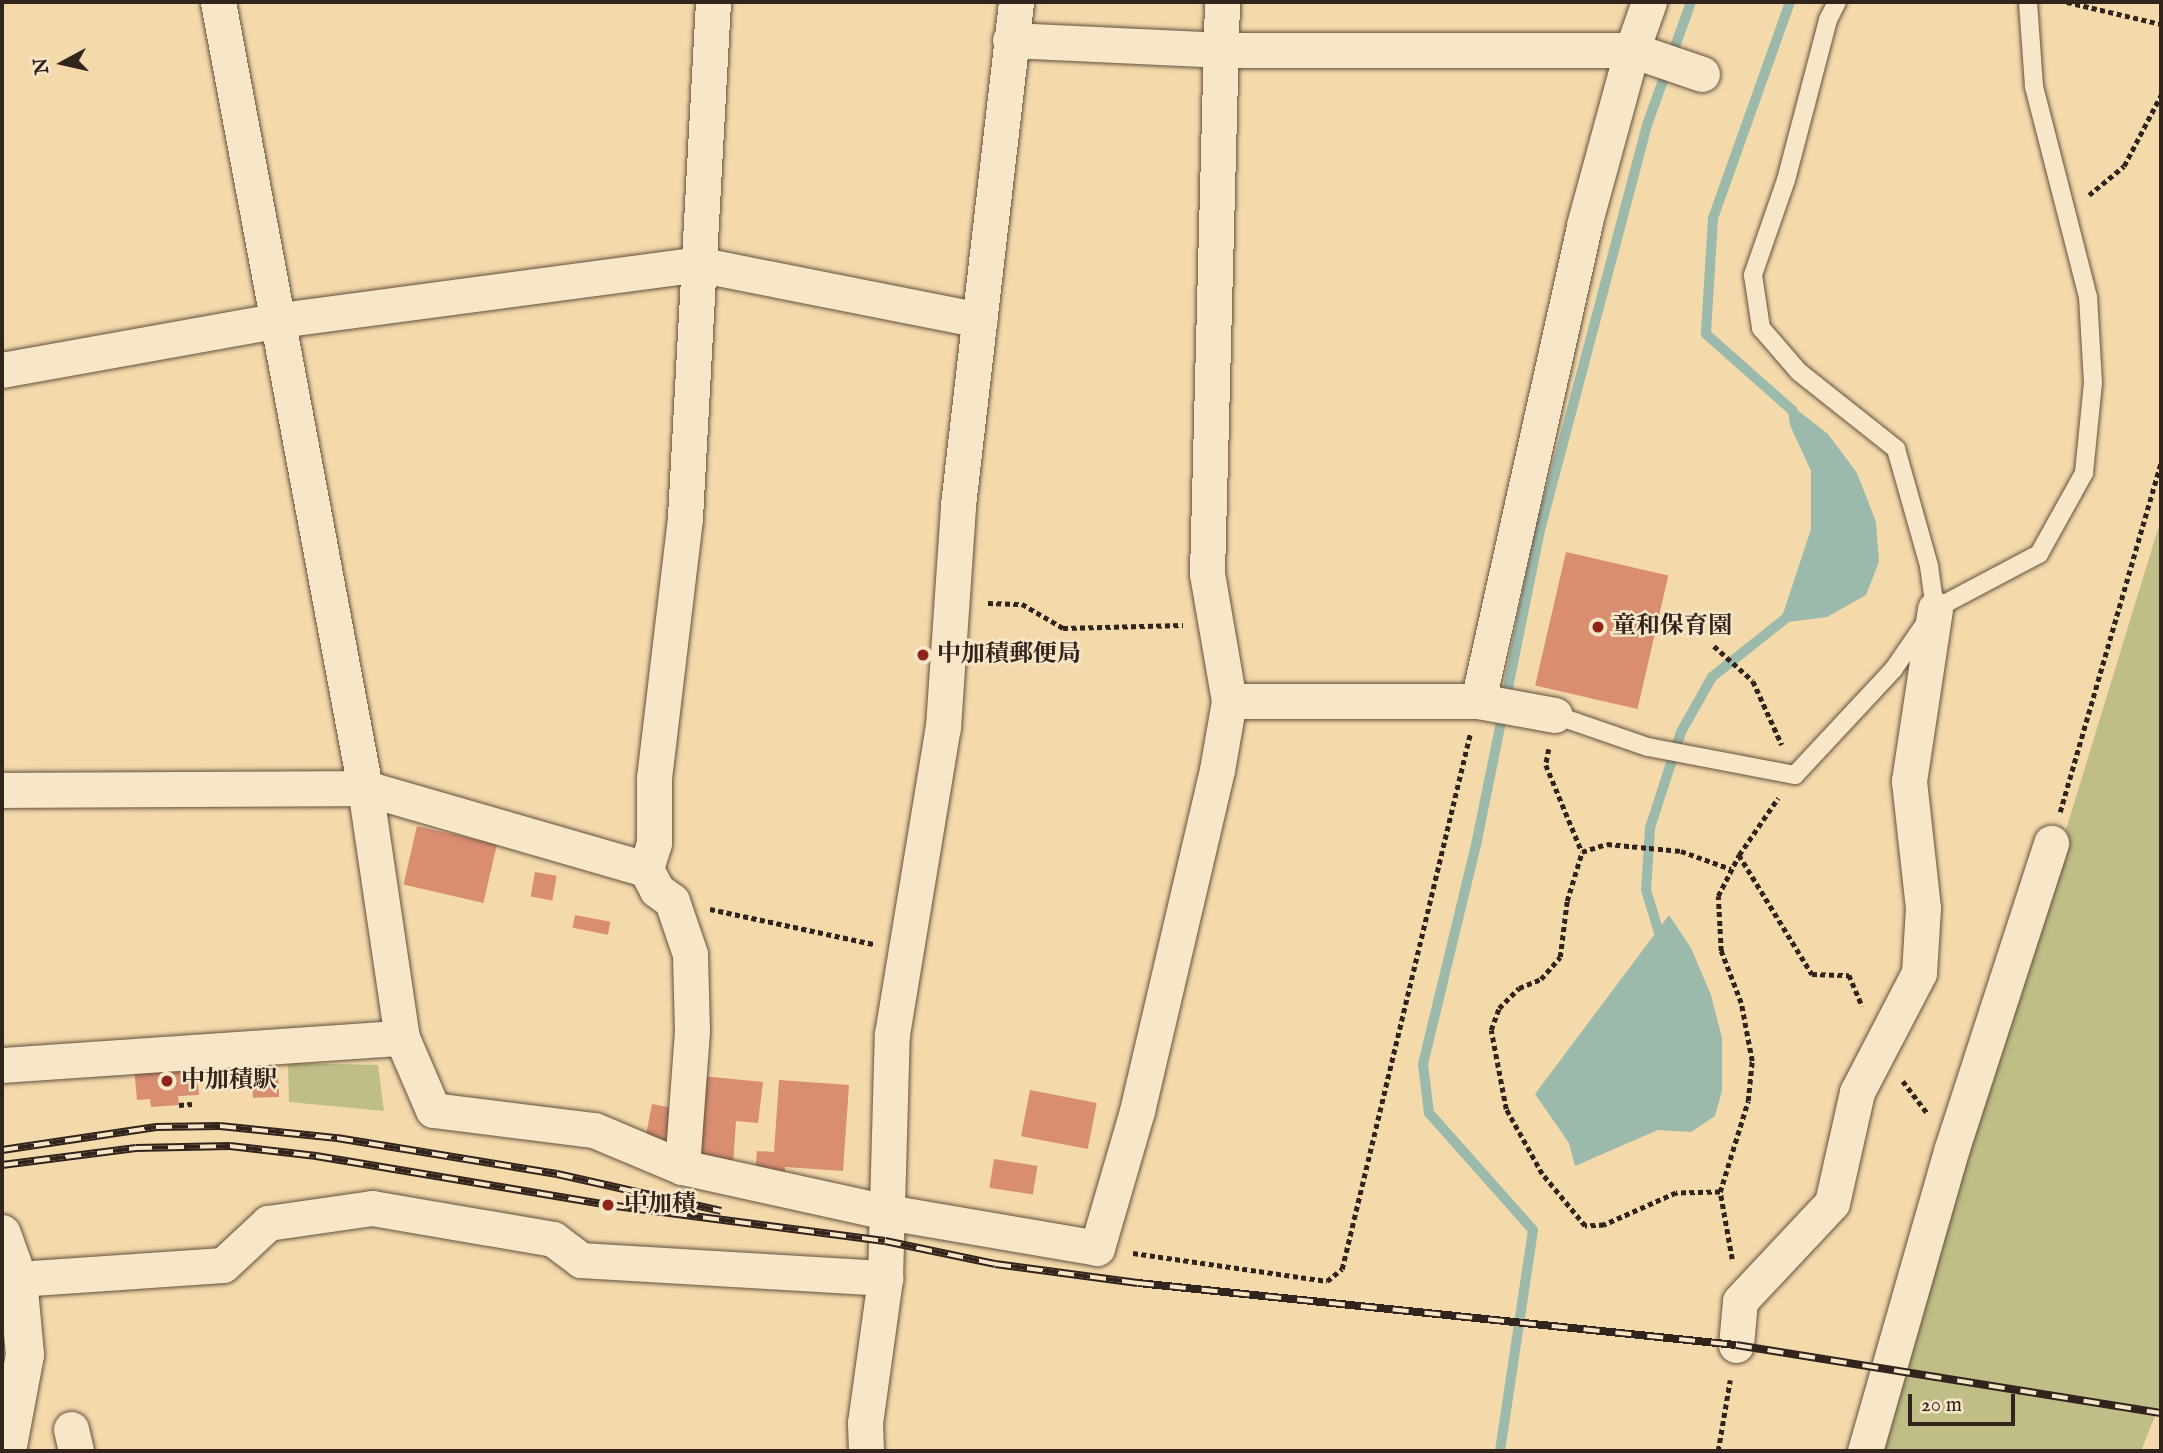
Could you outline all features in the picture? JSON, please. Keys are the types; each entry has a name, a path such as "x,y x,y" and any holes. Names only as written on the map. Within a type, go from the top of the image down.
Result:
{"main road":[{"path":"2,1234 18,1279 25,1355 8,1451"}],"street":[{"path":"218,2 280,320 365,788 402,1038 433,1110 594,1130 682,1167 887,1212 1097,1248 1137,1111 1217,770 1228,701 1207,573 1222,2"},
{"path":"682,1167 692,1031 690,967 672,901 657,890 646,869 654,843 654,778 685,517 713,2"},
{"path":"866,1451 865,1423 885,1278 892,1034 943,727 952,601 980,320 1016,2"},
{"path":"1478,701 1584,225 1632,50 1649,2"},
{"path":"1010,40 1219,50 1632,50 1702,74"},
{"path":"2,370 280,320 697,264 980,320"},
{"path":"1735,1345 1740,1301 1832,1203 1857,1092 1919,973 1923,908 1909,781 1935,608"},
{"path":"1228,701 1478,701 1555,715"},
{"path":"2,790 365,788 646,869"},
{"path":"1865,1451 1952,1148 2050,843"},
{"path":"2,1065 402,1038"},
{"path":"18,1279 223,1265 268,1223 372,1208 553,1239 581,1260 885,1278"}],"lane":[{"path":"1837,2 1828,20 1786,180 1753,275 1761,328 1799,372 1896,449 1929,566 1935,608"},
{"path":"1555,715 1648,747 1795,775 1893,670 1935,608 2039,554 2084,474 2092,383 2088,297 2064,216 2034,86 2028,2"}],"path":[{"path":"2067,2 2161,24"},
{"path":"2064,216 2124,166 2161,95"},
{"path":"2050,843 2161,462"},
{"path":"952,601 1023,604 1063,628 1216,624"},
{"path":"1714,646 1753,681 1795,775 1739,855 1718,896 1721,951 1741,1003 1752,1061 1748,1101 1720,1192 1740,1301"},
{"path":"1097,1248 1327,1281 1342,1269 1478,701"},
{"path":"1555,715 1546,765 1582,852 1567,901 1560,957 1541,979 1518,988 1499,1008 1491,1030 1506,1109 1542,1174 1585,1226 1615,1222 1676,1193 1720,1192"},
{"path":"1582,852 1607,844 1681,851 1731,869"},
{"path":"1739,855 1812,974 1849,975 1879,1049 1952,1148"},
{"path":"672,901 905,951"},
{"path":"179,1105 192,1104"},
{"path":"1718,1451 1735,1345"}],"green space":[{"path":"2161,519 2161,1401 2141,1451 1876,1451"},
{"path":"288,1063 378,1065 384,1111 289,1102"}],"shaded area":[{"path":"1787,402 1828,434 1857,473 1876,522 1879,562 1866,595 1827,617 1780,623 1811,529 1811,471 1790,425"},
{"path":"1669,915 1691,948 1711,995 1722,1038 1722,1091 1715,1116 1691,1132 1658,1130 1575,1166 1569,1143 1535,1094"}],"building":[{"path":"1566,552 1668,576 1637,709 1535,685"},
{"path":"417,826 497,844 483,903 404,884"},
{"path":"535,872 557,876 552,900 531,897"},
{"path":"575,915 610,922 608,935 573,928"},
{"name":"中加積駅","path":"196,1062 199,1095 178,1096 179,1105 151,1107 150,1099 137,1100 134,1067"},
{"path":"278,1068 279,1097 253,1098 252,1069"},
{"path":"209,1075 220,1075 221,1084 210,1086"},
{"path":"702,1076 763,1082 758,1123 736,1121 733,1165 696,1159"},
{"path":"779,1080 849,1085 843,1171 785,1167 785,1177 755,1175 757,1151 774,1152"},
{"path":"1030,1090 1097,1103 1088,1149 1021,1136"},
{"path":"652,1104 677,1109 670,1142 646,1137"},
{"path":"994,1159 1037,1166 1033,1195 989,1188"}],"waterway":[{"path":"1500,1451 1533,1230 1429,1113 1423,1064 1477,840 1539,534 1647,125 1691,2"},
{"path":"1790,2 1713,218 1706,334 1793,411"},
{"path":"1662,942 1646,890 1650,828 1681,732 1712,677 1790,615"}],"railway":[{"path":"2,1150 156,1127 220,1126 337,1138 557,1174 721,1211"},
{"path":"2,1165 136,1148 230,1146 316,1156 608,1205 885,1241 995,1264 1138,1283 1736,1345 2161,1413"}],"place":[{"name":"童和保育園","path":"1598,627"},
{"name":"中加積郵便局","path":"923,655"},
{"name":"中加積駅","path":"167,1081"},
{"name":"中加積","path":"608,1205"}]}
